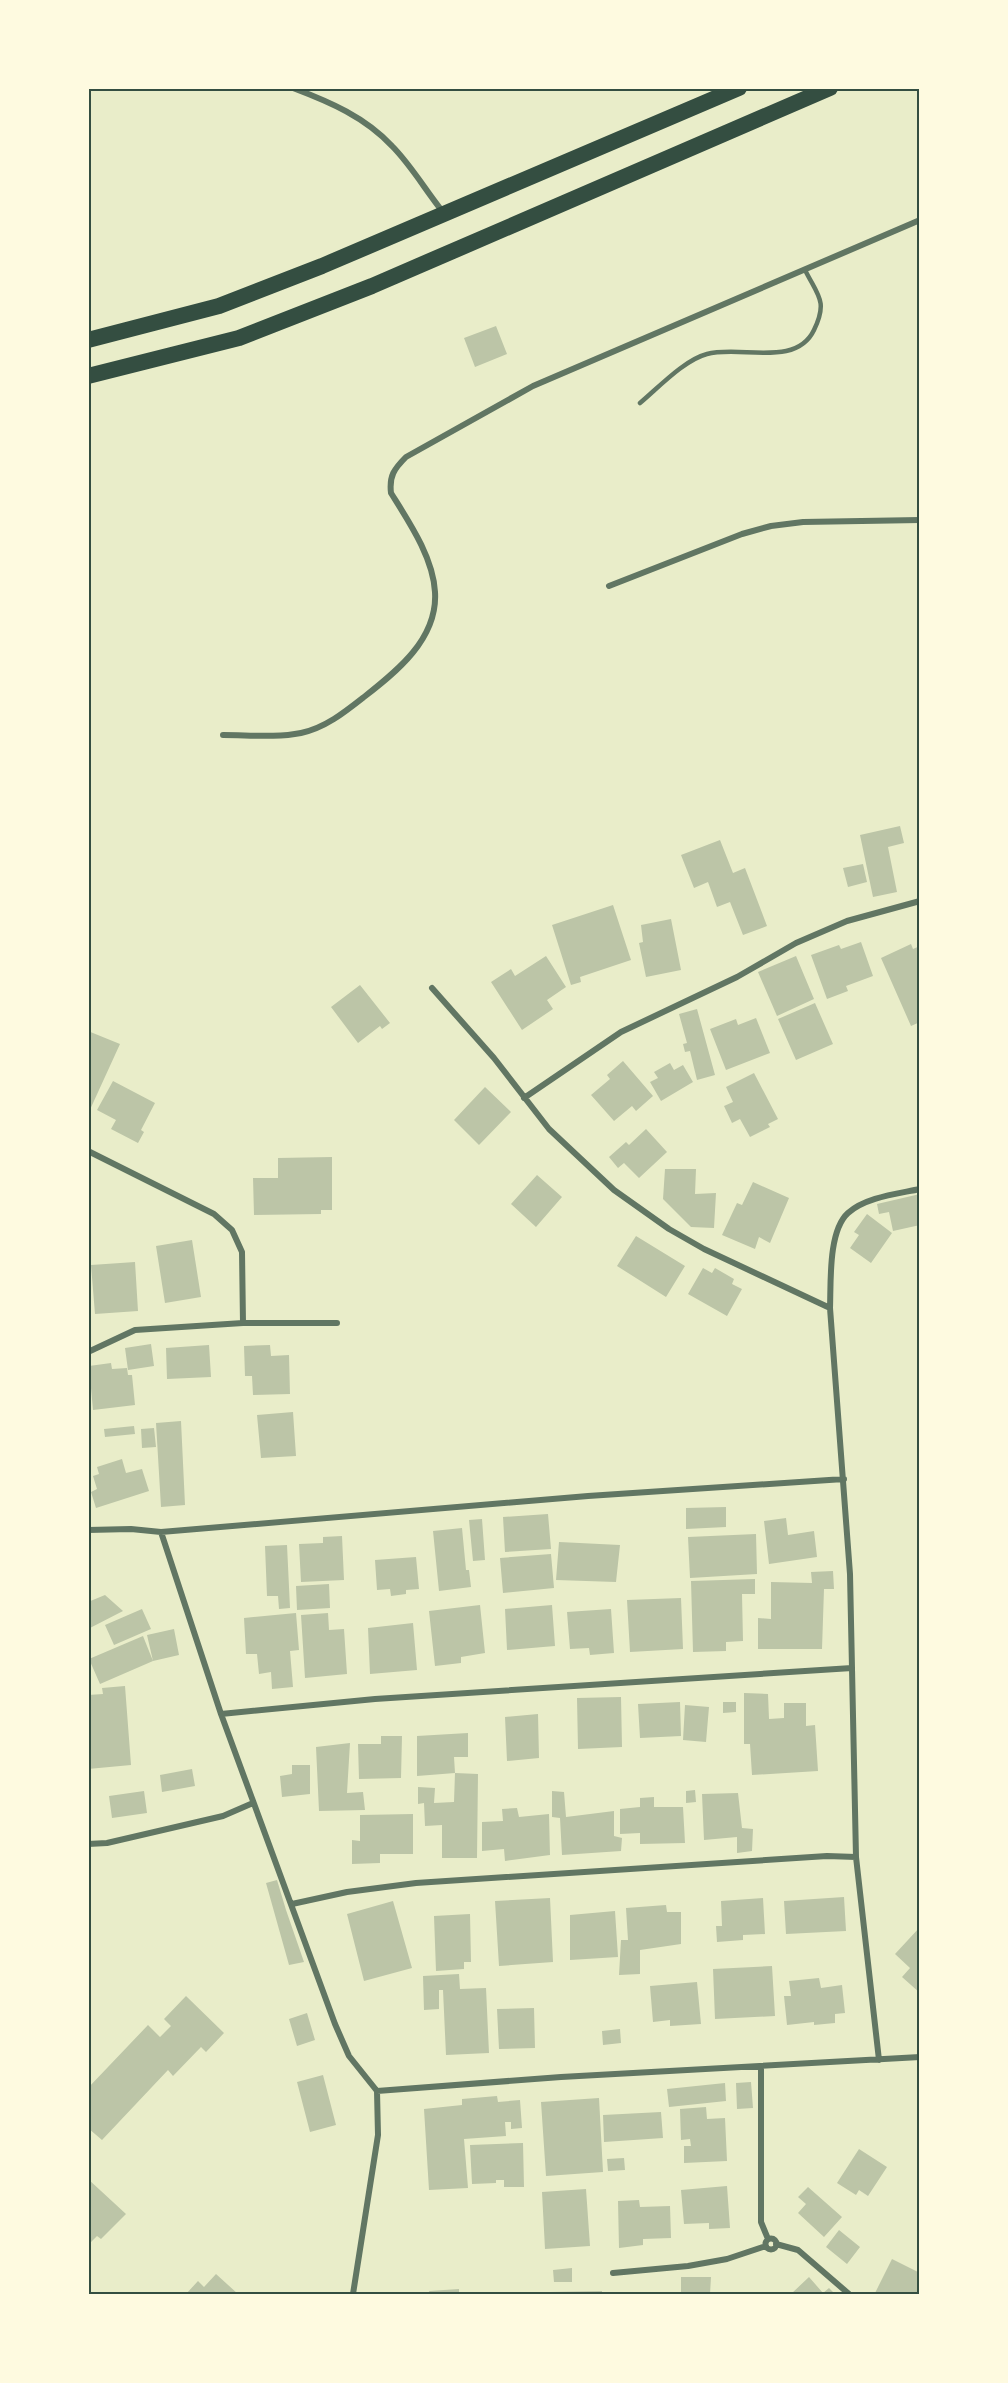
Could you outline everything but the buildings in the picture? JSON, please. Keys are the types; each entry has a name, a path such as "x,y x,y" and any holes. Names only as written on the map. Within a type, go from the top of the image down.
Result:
{"highway":[{"path":"88,340 219,306 445,215 739,88"},
{"path":"88,376 239,338 301,315 830,88"}],"street":[{"path":"293,88 346,110 382,136 445,215"},
{"path":"223,735 282,735 302,733 321,726 338,717 395,673 418,646 432,617 435,594 432,574 424,551 391,493 389,483 392,472 406,457 534,386 920,220"},
{"path":"609,586 742,534 771,526 803,522 920,520"},
{"path":"524,1098 621,1032 737,977 796,943 847,921 920,901"},
{"path":"432,988 494,1058 549,1129 645,1214 704,1249 830,1308"},
{"path":"88,1151 214,1215 232,1230 242,1252 243,1323"},
{"path":"879,2060 856,1857 850,1574 830,1308 834,1244 839,1227 848,1213 882,1198 920,1189"},
{"path":"88,1352 135,1330 243,1323 337,1323"},
{"path":"88,1530 131,1529 161,1532 588,1496 844,1479"},
{"path":"161,1532 221,1714 334,2024 349,2056 377,2091 378,2135 353,2295"},
{"path":"221,1714 375,1699 852,1668"},
{"path":"88,1844 106,1843 223,1816 253,1803"},
{"path":"292,1904 346,1892 416,1883 827,1856 856,1857"},
{"path":"377,2091 561,2077 920,2057"},
{"path":"761,2066 761,2222 768,2239 766,2246"},
{"path":"768,2239 774,2239 776,2244 798,2250 849,2295"},
{"path":"613,2273 688,2266 727,2259 766,2246 772,2249 776,2244"}],"lane":[{"path":"640,403 694,359 709,353 782,352 796,348 812,336 821,316 821,298 805,270"}]}
